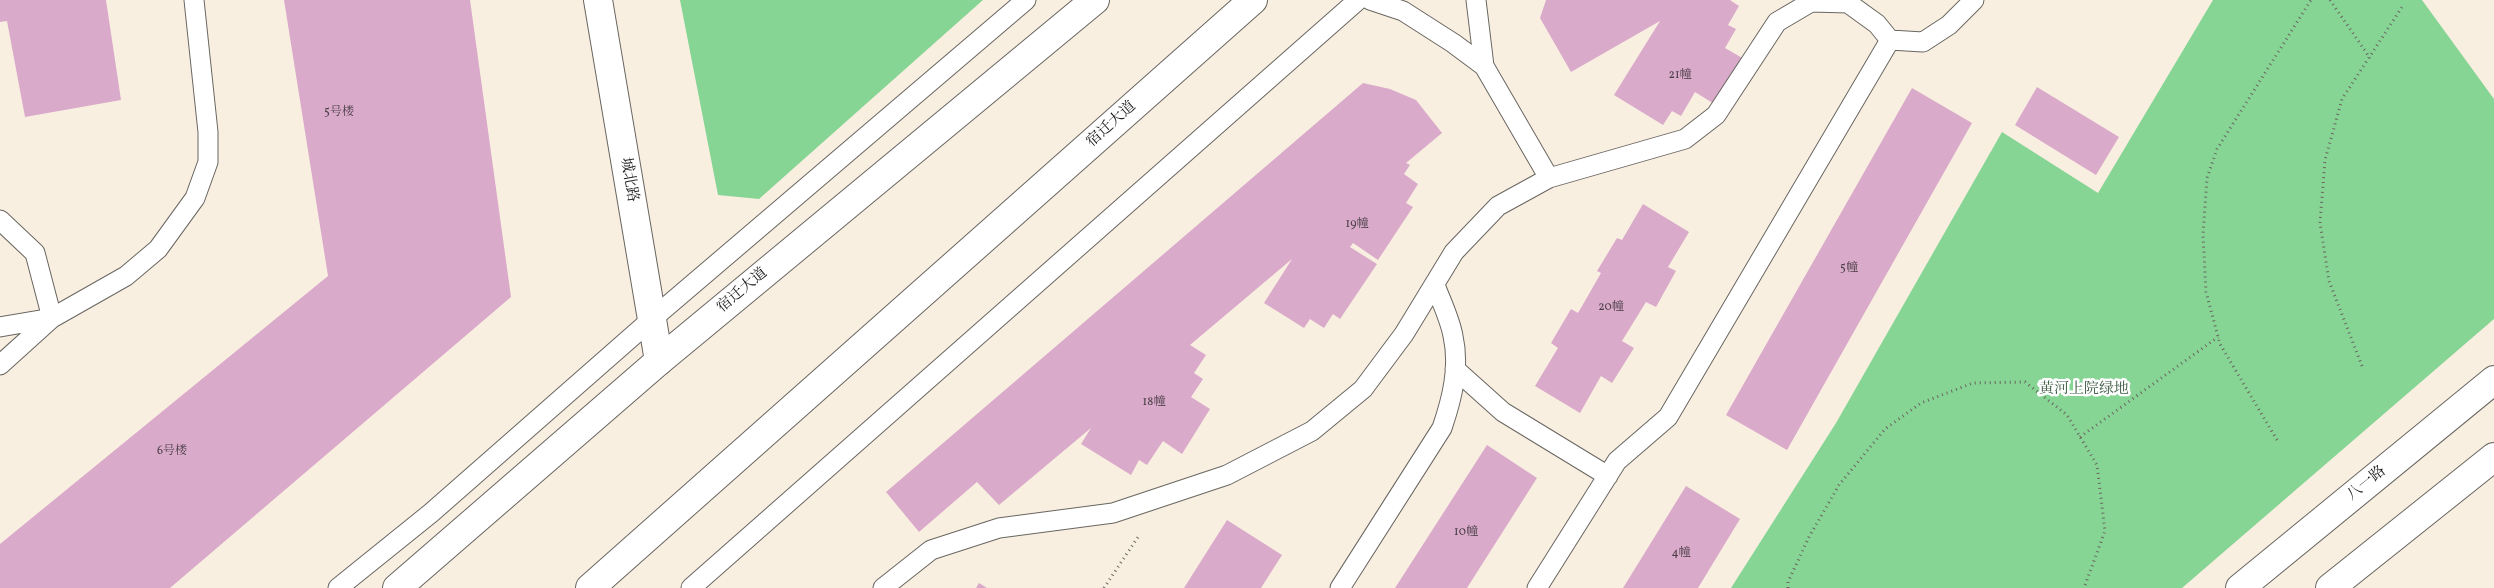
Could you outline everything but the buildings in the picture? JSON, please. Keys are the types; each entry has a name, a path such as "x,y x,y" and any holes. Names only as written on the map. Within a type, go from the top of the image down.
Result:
{"main road":[{"name":"城北路","path":"598,0 659,361"},
{"name":"宿迁大道","path":"397,588 659,361 1095,0"},
{"name":"宿迁大道","path":"590,588 1253,0"},
{"name":"八一路","path":"2240,588 2494,380"},
{"path":"2330,588 2494,457"}],"lane":[{"path":"0,365 52,318 126,276 158,249 195,198 208,162 208,132 194,0"},
{"path":"338,588 431,513 652,319 1026,0"},
{"path":"691,588 1358,0"},
{"path":"1370,0 1403,11 1484,66"},
{"path":"1476,0 1484,66 1549,178"},
{"path":"883,588 931,550 999,528 1113,513 1227,475 1312,431 1363,389 1404,334 1454,252 1498,206 1549,178 1685,139 1716,116 1777,22 1811,2 1848,3 1877,24 1890,40 1923,42 1949,25 1974,0"},
{"path":"1538,588 1617,461 1668,417 1890,40"},
{"path":"0,220 35,253 52,318"},
{"path":"1340,588 1442,428 1451,403 1455,369 1453,336 1435,285"},
{"path":"0,326 52,318"},
{"path":"1455,369 1503,412 1608,476"}],"path":[{"path":"2277,440 2218,337 2206,292 2203,235 2208,178 2217,149 2311,0"},
{"path":"2330,0 2370,58"},
{"path":"2362,366 2329,281 2320,223 2325,160 2342,99 2404,4"},
{"path":"2080,437 2218,337"},
{"path":"1788,588 1788,582 1809,537 1840,485 1885,429 1921,403 1973,383 2025,382 2067,415 2097,465 2104,531 2084,588"},
{"path":"1104,588 1138,538 1147,502"}],"green space":[{"path":"680,0 983,0 759,199 718,195"},
{"name":"黄河上院绿地","path":"2213,0 2422,0 2494,99 2494,319 2182,588 1731,588 1836,423 2002,132 2098,193"}]}
